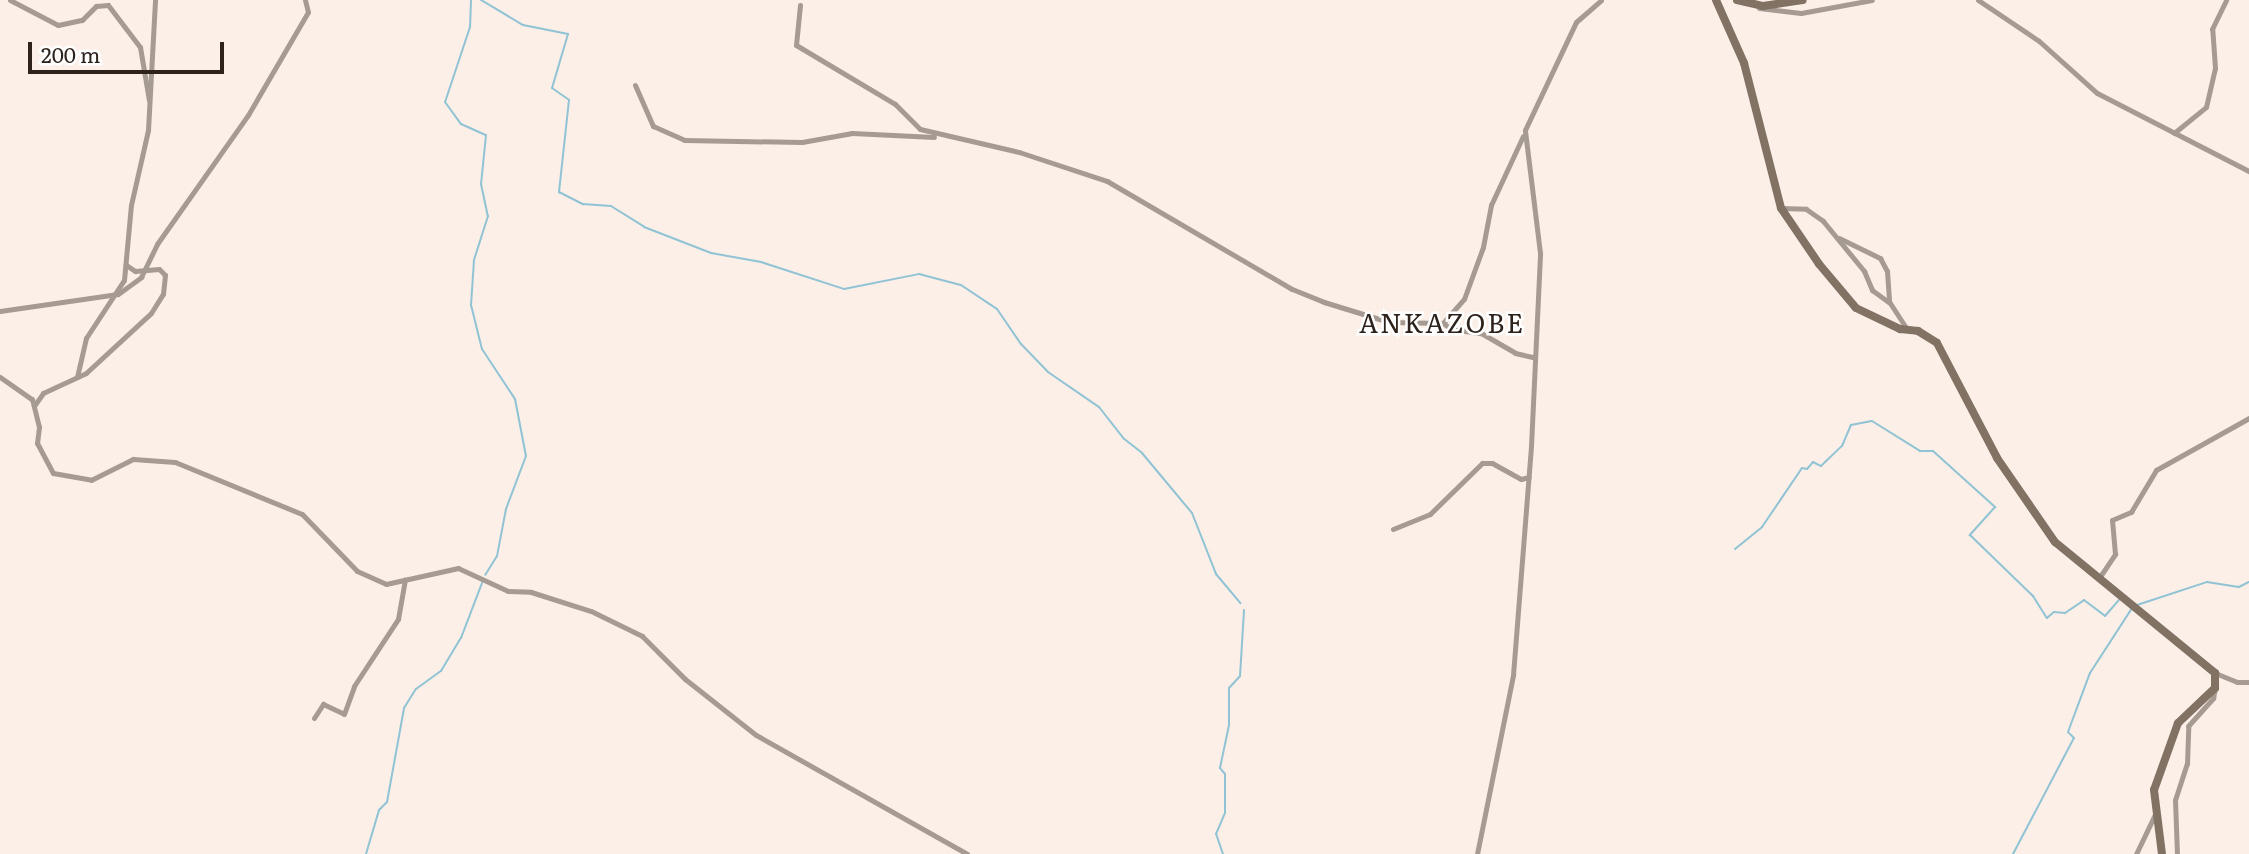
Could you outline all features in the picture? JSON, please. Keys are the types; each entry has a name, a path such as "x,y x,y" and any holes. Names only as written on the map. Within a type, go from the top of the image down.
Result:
{"street":[{"path":"10,0 58,25 82,20 96,6 108,5 140,47 150,103"},
{"path":"118,294 127,265 131,205 148,130 155,0"},
{"path":"77,377 86,338 118,294 145,271 157,244 248,116 307,12 305,0"},
{"path":"1443,323 1464,299 1483,247 1491,205 1576,22 1601,0"},
{"path":"1716,0 1744,63 1781,208 1856,308 1909,332 1918,331 1937,343 2008,477 2061,548 2215,673 2249,682"},
{"path":"1740,1 1763,6 1803,0"},
{"path":"1740,1 1769,12 1801,13 1872,0"},
{"path":"1978,0 2039,41 2097,93 2249,171"},
{"path":"2174,133 2206,107 2215,68 2212,29 2226,0"},
{"path":"800,5 796,45 895,104 920,129 1019,152 1107,181 1292,289 1324,302 1389,322 1443,323 1451,329 1481,333 1516,354 1533,357"},
{"path":"635,85 653,126 684,141 802,142 852,133 938,135"},
{"path":"1477,854 1513,675 1529,477 1540,253 1525,130"},
{"path":"1781,208 1806,209 1836,237 1864,271 1872,290 1890,303 1909,332"},
{"path":"1836,237 1881,258 1887,271 1890,303"},
{"path":"34,406 43,394 77,377 128,339 152,313 166,279 159,269 145,271 127,265"},
{"path":"0,311 118,294"},
{"path":"0,377 32,399 39,427 37,443 53,473 91,480 122,463 144,458 191,467 302,514 368,578 391,584 458,568 508,591 531,592 591,611 618,628 639,634 711,702 756,735 967,854"},
{"path":"2099,578 2115,554 2112,520 2131,512 2156,470 2249,418"},
{"path":"1393,529 1430,514 1482,463 1492,463 1521,479 1529,477"},
{"path":"314,718 323,704 344,714 354,685 398,619 405,580"},
{"path":"2176,854 2175,800 2187,764 2188,726 2213,698 2215,673"},
{"path":"2162,854 2154,790 2178,723 2215,688"},
{"path":"2136,854 2156,812"}],"waterway":[{"path":"471,0 470,27 445,102 461,124 486,135 481,184 488,216 474,260 471,305 482,349 515,399 526,456 506,509 497,556 485,575"},
{"path":"481,0 523,25 568,34 552,88 569,100 559,192 583,204 611,206 644,227 711,253 761,262 844,289 919,274 961,285 997,309 1021,344 1048,372 1099,407 1123,438 1142,453 1192,513 1216,574 1240,603"},
{"path":"1735,549 1762,527 1802,468 1807,469 1813,462 1821,466 1842,446 1851,425 1872,421 1920,451 1933,451 1995,507 1970,535 2033,596 2047,618 2054,612 2065,613 2084,600 2105,616 2119,600"},
{"path":"2137,605 2207,582 2239,587 2249,582"},
{"path":"366,854 379,810 387,802 404,708 416,689 441,671 461,638 482,583"},
{"path":"2013,854 2074,738 2068,732 2090,673 2132,608"},
{"path":"1223,854 1216,834 1225,813 1225,774 1220,768 1229,725 1229,688 1240,676 1244,610"}],"district":[{"name":"ANKAZOBE","path":"1442,322"}]}
